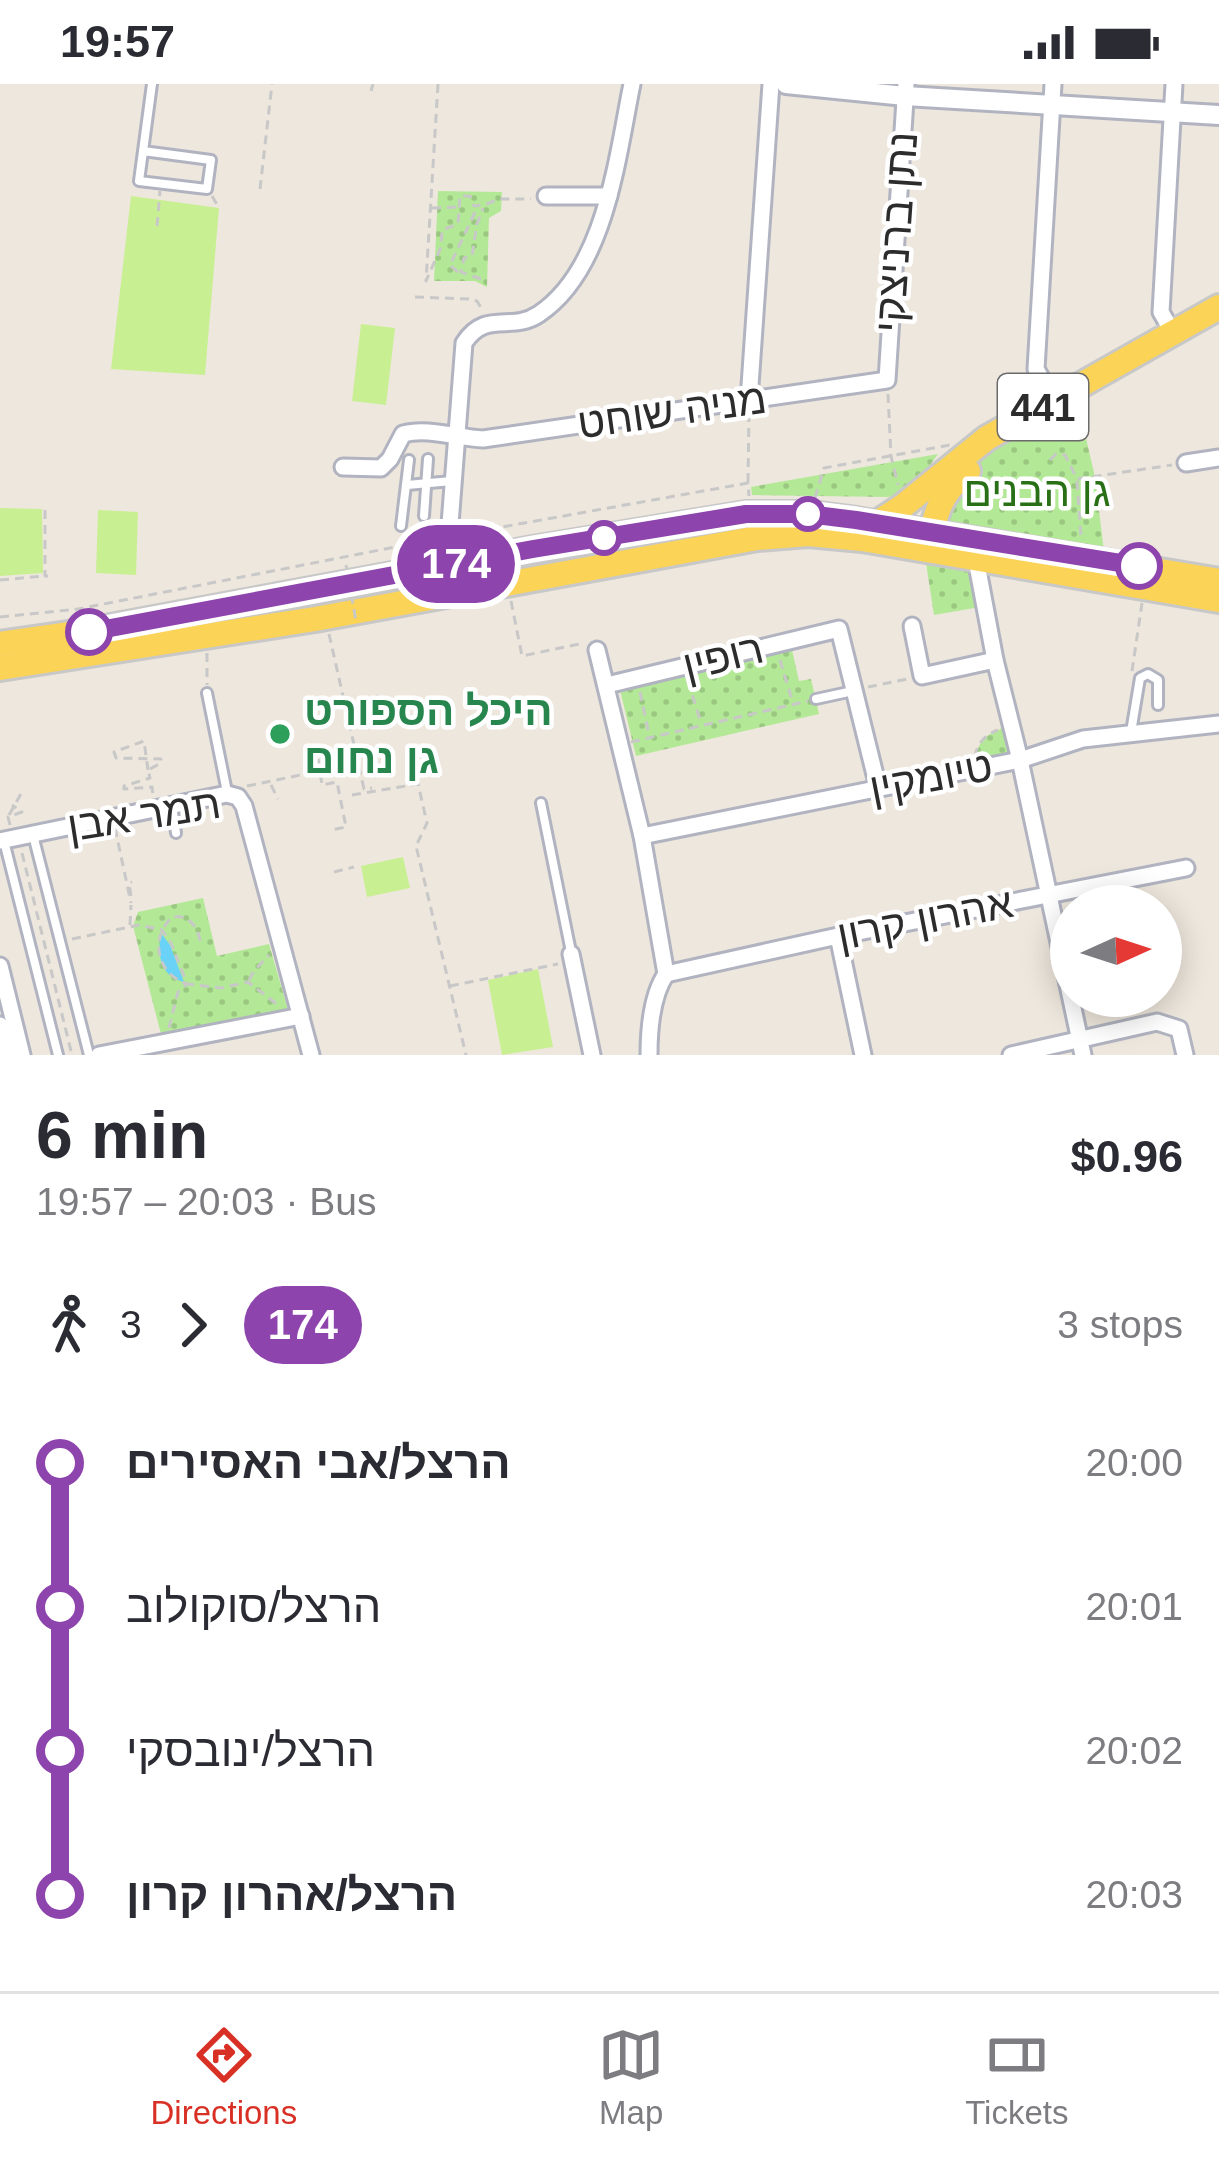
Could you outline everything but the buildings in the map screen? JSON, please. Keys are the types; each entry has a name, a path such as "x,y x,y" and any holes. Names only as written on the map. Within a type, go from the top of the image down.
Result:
{"main road":[{"name":"441","path":"918,529 925,496 944,471 987,438 1219,307"},
{"name":"441","path":"918,529 947,491 986,456 1077,399 1219,321"},
{"path":"0,644 746,514 808,514 918,529 1144,590 1219,600"},
{"path":"6,670 315,620 757,538 918,529"},
{"path":"981,548 1082,556 1219,580"}],"street":[{"path":"420,570 446,542 450,524 464,343 473,328 525,322 566,290 593,242 609,196 632,84"},
{"path":"749,400 771,84"},
{"path":"786,84 1219,115"},
{"path":"1053,84 1036,369 1054,401"},
{"path":"1173,332 1161,312 1174,84"},
{"name":"נתן ברניצקי","path":"887,380 905,90"},
{"path":"546,196 609,196"},
{"name":"מניה שוחט","path":"343,467 381,468 403,434 413,431 483,439 887,380"},
{"path":"1186,463 1219,458"},
{"path":"450,524 460,541 478,548 533,549"},
{"path":"981,548 995,660 1083,1055"},
{"path":"912,626 922,676 995,660"},
{"name":"רופין","path":"607,685 839,628 855,690"},
{"path":"597,650 642,836 666,974 656,998 649,1055"},
{"path":"855,690 878,787"},
{"name":"טיומקין","path":"642,836 1020,760 1083,739 1219,724"},
{"name":"תמר אבן","path":"14,838 227,794 238,797 311,1055"},
{"name":"אהרון קרון","path":"666,974 1186,868"},
{"path":"838,936 863,1055"},
{"path":"566,958 592,1055"},
{"path":"0,966 22,1055"},
{"path":"99,1055 176,1045 301,1016"},
{"path":"1011,1055 1157,1022 1179,1029 1184,1055"},
{"path":"0,1025 8,1055"}],"lane":[{"path":"143,151 211,160 207,189 139,181 143,151 152,84"},
{"path":"400,526 409,460"},
{"path":"424,516 428,460"},
{"path":"406,485 453,481"},
{"path":"1131,734 1140,678 1148,674 1158,680 1158,705"},
{"path":"816,699 855,690"},
{"path":"207,693 227,794"},
{"path":"208,735 218,747"},
{"path":"541,803 566,958"},
{"path":"164,807 176,833"},
{"path":"14,838 60,942 89,1055"},
{"path":"14,838 58,1055"}],"path":[{"path":"260,189 272,84"},
{"path":"437,84 426,281 441,248 442,230 458,224 460,196 470,196 474,206 546,196"},
{"path":"157,226 161,184"},
{"path":"207,189 219,208"},
{"path":"481,206 450,265 481,279"},
{"path":"460,272 464,258 472,256 481,206"},
{"path":"430,208 458,207"},
{"path":"415,297 477,301 488,324"},
{"path":"887,380 891,456 918,529"},
{"path":"748,483 749,400"},
{"path":"891,456 987,438"},
{"path":"890,445 899,455"},
{"path":"1050,460 1065,454 1077,479 1082,556"},
{"path":"1077,479 1186,463"},
{"path":"0,580 46,576 45,510"},
{"path":"304,564 305,574"},
{"path":"346,565 356,621"},
{"path":"1131,675 1144,590"},
{"path":"511,601 522,656 595,641 597,650"},
{"path":"329,634 364,789 371,788"},
{"path":"776,644 793,704"},
{"path":"207,653 207,693"},
{"path":"855,690 922,676"},
{"path":"691,690 702,725"},
{"path":"641,694 649,737"},
{"path":"322,714 379,696"},
{"path":"621,744 816,699"},
{"path":"973,769 977,746 989,733 1011,724"},
{"path":"148,770 161,763 161,758 147,758 116,758 114,752 144,741 147,758 148,770 152,787 164,807"},
{"path":"415,766 427,823 416,846 466,1055"},
{"path":"227,794 320,771 322,785 337,782 346,827 331,830"},
{"path":"150,778 124,789 152,787"},
{"path":"269,782 278,799"},
{"path":"352,795 418,784"},
{"path":"13,805 22,812 8,819 13,805 22,792"},
{"path":"112,817 130,903"},
{"path":"14,838 71,1055"},
{"path":"334,872 354,867"},
{"path":"124,871 130,882 130,927"},
{"path":"200,940 195,926 183,916 172,917 162,930 160,962 173,979 221,988 248,982 264,959 282,947"},
{"path":"60,942 139,925 162,930 187,984"},
{"path":"450,986 566,958"},
{"path":"248,982 278,1006 301,1016"},
{"path":"176,1045 169,1028 172,1006 187,984"}],"green space":[{"path":"438,191 502,192 501,211 489,218 487,287 475,281 434,281"},
{"path":"131,196 219,208 205,375 111,369"},
{"path":"361,324 395,328 386,405 352,401"},
{"name":"גן הבנים","path":"1077,399 1095,477 1105,560 956,535 946,509 964,475 999,445"},
{"path":"938,454 909,494 752,495 751,487"},
{"path":"0,508 42,509 43,573 0,576"},
{"path":"98,510 138,512 136,575 96,573"},
{"path":"926,563 973,570 980,607 934,615"},
{"path":"792,650 799,681 811,679 819,714 636,756 620,690"},
{"path":"1011,725 1020,760 973,769 983,740"},
{"path":"403,857 410,888 367,897 361,866"},
{"path":"203,898 217,956 269,944 289,1013 162,1038 133,926 138,912"},
{"path":"538,969 553,1047 502,1055 488,980"}],"water":[{"path":"161,933 184,982 170,975 162,963"}],"bus line":[{"name":"174","path":"89,632 746,514 856,520 1139,566"}],"place":[{"name":"היכל הספורט גן נחום","path":"280,734"}]}
